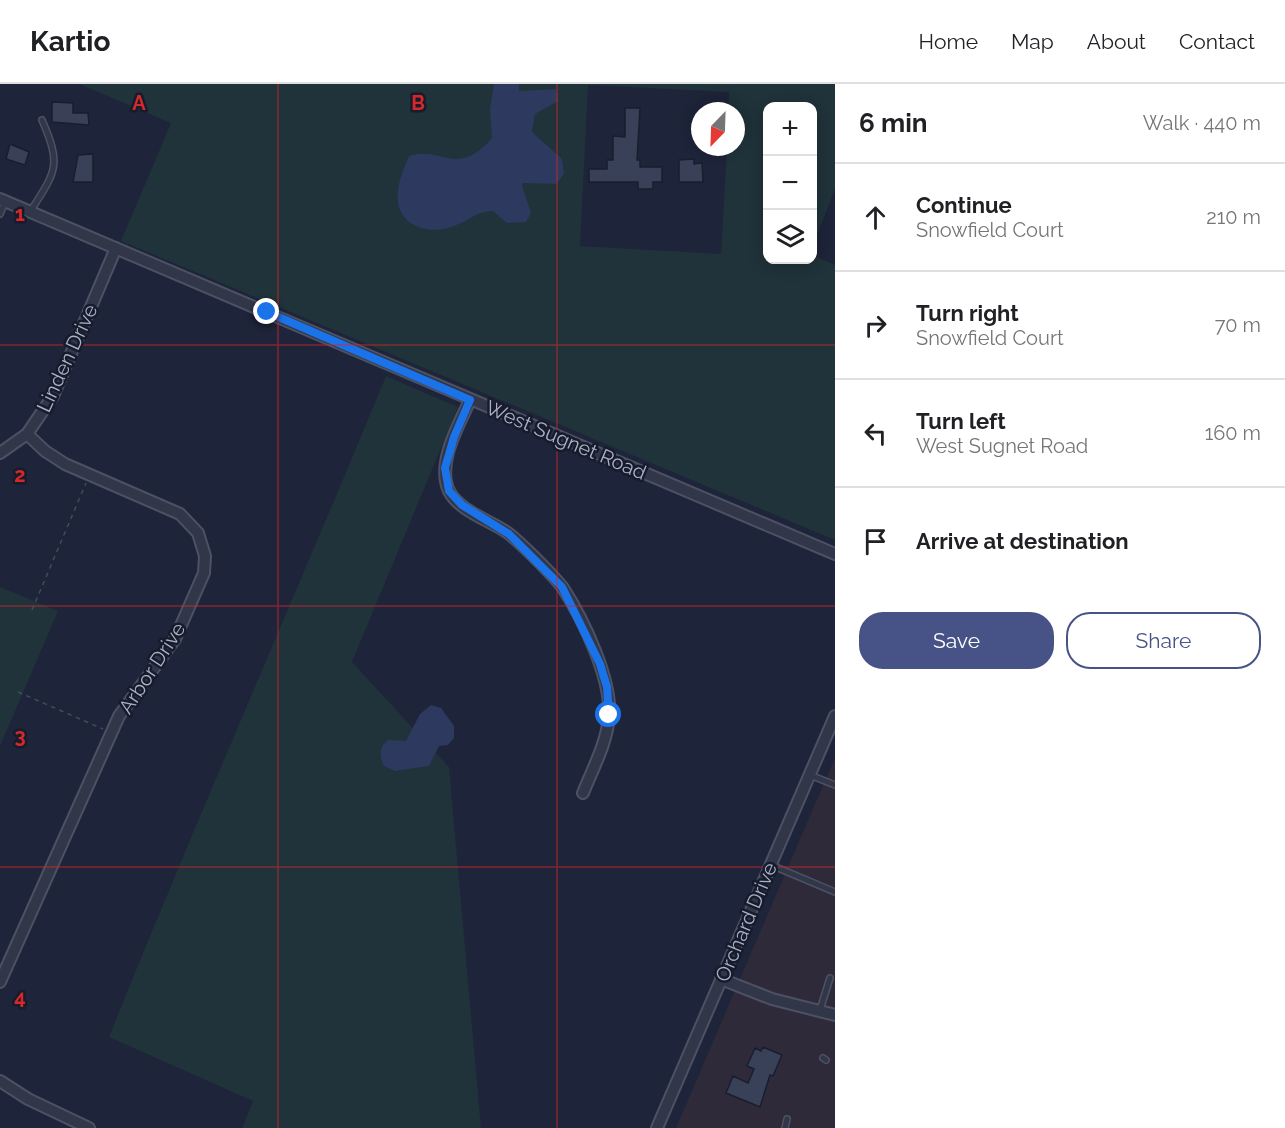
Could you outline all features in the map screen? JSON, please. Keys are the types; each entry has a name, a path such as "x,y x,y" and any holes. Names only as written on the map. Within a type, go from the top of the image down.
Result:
{"street":[{"name":"West Sugnet Road","path":"3,200 835,554"},
{"name":"Linden Drive","path":"0,453 27,434 53,396 116,248"},
{"path":"470,400 454,437 445,468 449,491 462,505 509,534 562,587 595,654 607,687 609,715 602,749 583,793"},
{"name":"Arbor Drive","path":"0,982 3,967 112,732 130,700 175,639 204,573 205,556 198,533 180,514 65,464 27,434"},
{"name":"Orchard Drive","path":"657,1128 835,716"},
{"path":"722,979 772,999 835,1015"},
{"path":"0,1081 28,1099 89,1128"}],"lane":[{"path":"30,212 55,165 54,146 42,120"},
{"path":"0,214 3,200"},
{"path":"810,775 835,785"},
{"path":"771,865 835,892"},
{"path":"820,1010 830,978"},
{"path":"785,1128 787,1119"}],"path":[{"path":"32,610 90,474"},
{"path":"18,692 112,732"}],"shaded area":[{"path":"79,84 835,84 835,189 817,235 817,102 763,102 763,264 817,264 817,257 835,265 835,540 121,241 171,123","holes":["588,85 729,92 729,102 745,102 745,156 726,156 721,254 580,246"]},
{"path":"386,376 458,407 352,662 449,767 481,1128 242,1128 253,1101 109,1037"},
{"path":"0,587 58,611 0,746"},
{"path":"835,758 835,1128 676,1128 825,781"}],"water":[{"path":"494,84 519,84 519,91 556,89 558,101 535,114 532,132 562,159 564,174 556,184 523,183 531,213 526,222 507,223 493,211 481,213 460,224 438,230 414,225 403,215 398,201 400,181 409,156 431,154 459,159 469,157 479,150 492,138 490,109"},
{"path":"431,705 441,708 454,726 454,738 448,745 439,746 429,766 395,771 384,766 381,752 385,743 388,740 406,741 420,714"}],"building":[{"path":"52,102 73,103 73,113 88,113 89,125 52,122"},
{"path":"625,108 640,108 637,160 640,160 640,167 662,167 662,182 653,182 653,189 638,189 638,182 589,182 589,169 607,169 607,160 613,160 613,136 625,137"},
{"path":"10,144 29,152 25,165 6,159"},
{"path":"93,154 93,182 73,182 78,155"},
{"path":"694,159 694,164 702,163 703,182 679,182 679,160"},
{"path":"763,1047 782,1055 773,1076 770,1075 760,1107 726,1093 733,1076 748,1083 754,1069 747,1066 755,1048 761,1051"}],"route":[{"path":"267,312 470,400 454,437 445,468 449,491 462,505 509,534 562,587 600,664 607,687 609,715"}]}
